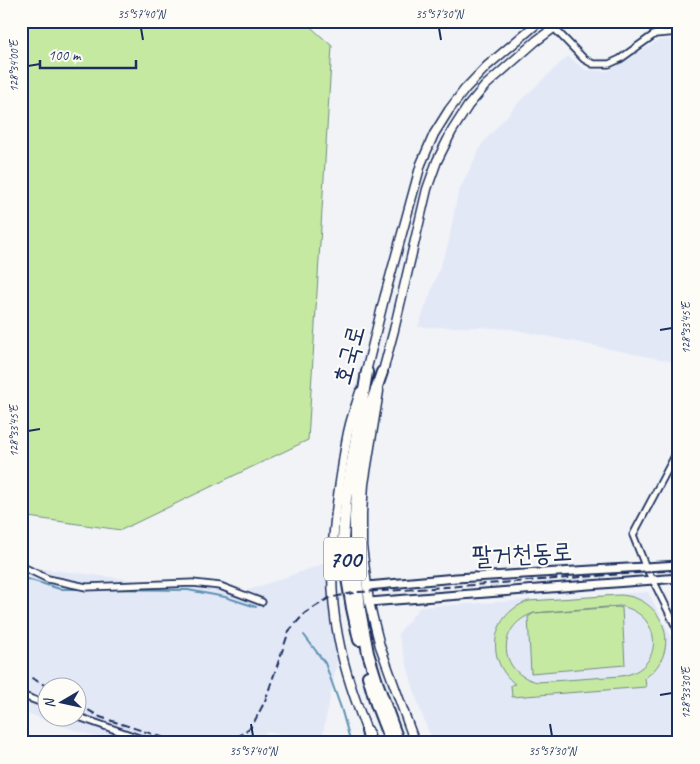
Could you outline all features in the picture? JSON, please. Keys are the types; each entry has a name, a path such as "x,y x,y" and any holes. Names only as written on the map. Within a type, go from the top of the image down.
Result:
{"highway":[{"name":"700","path":"367,372 346,498 343,540 347,578 360,648 376,704 391,743"},
{"name":"700","path":"382,372 368,410 357,492 355,558 360,610 368,653 376,682 399,743"},
{"path":"367,731 371,743"}],"main road":[{"name":"호국로","path":"367,731 343,660 332,592 333,542 338,491 349,426 367,372 384,299 421,164 434,134 464,90 487,66 540,21"},
{"name":"호국로","path":"415,743 380,646 369,602 362,546 364,484 382,372 428,188 437,161 452,131 468,106 485,86 536,41 563,21"}],"street":[{"path":"554,28 584,59 593,64 609,64 620,59 655,34 679,32"},
{"path":"679,448 633,535 646,568 679,633"},
{"name":"팔거천동로","path":"367,586 456,578 679,565"},
{"path":"21,566 48,579 86,586 193,583 220,586 262,602"},
{"name":"팔거천동로","path":"369,602 679,578"},
{"path":"21,695 38,701"},
{"path":"88,720 152,743"},
{"path":"127,743 129,735"}],"shaded area":[{"path":"679,39 679,363 511,329 418,327 448,245 458,193 482,144 519,102 568,56 585,70 608,71 659,40"},
{"path":"332,559 338,658 321,743 313,743 267,732 251,743 114,743 62,726 88,726 88,676 38,676 38,717 21,710 21,566 240,593"},
{"path":"648,592 679,651 679,743 433,743 419,707 398,634 420,607"}],"green space":[{"path":"21,21 304,21 332,46 308,440 121,530 21,516"},
{"path":"619,595 635,598 648,605 664,627 666,640 664,654 657,667 645,678 646,687 512,697 511,685 515,684 505,674 499,662 496,638 506,616 516,607 529,601","holes":["620,606 634,611 645,619 651,630 654,642 652,653 646,664 635,672 621,676 538,682 525,677 515,670 509,660 506,649 508,638 513,628 521,619 534,613"]},
{"path":"622,608 625,665 531,673 528,617 534,613"}],"waterway":[{"path":"21,577 60,589 85,589"},
{"path":"97,589 188,590 225,597 256,607"},
{"path":"304,635 325,663 351,743"}],"railway":[{"path":"225,743 239,736 252,726 265,701 289,631 305,613 329,598 357,592 679,570"},
{"path":"21,672 38,681"},
{"path":"88,710 100,717 180,743"}]}
